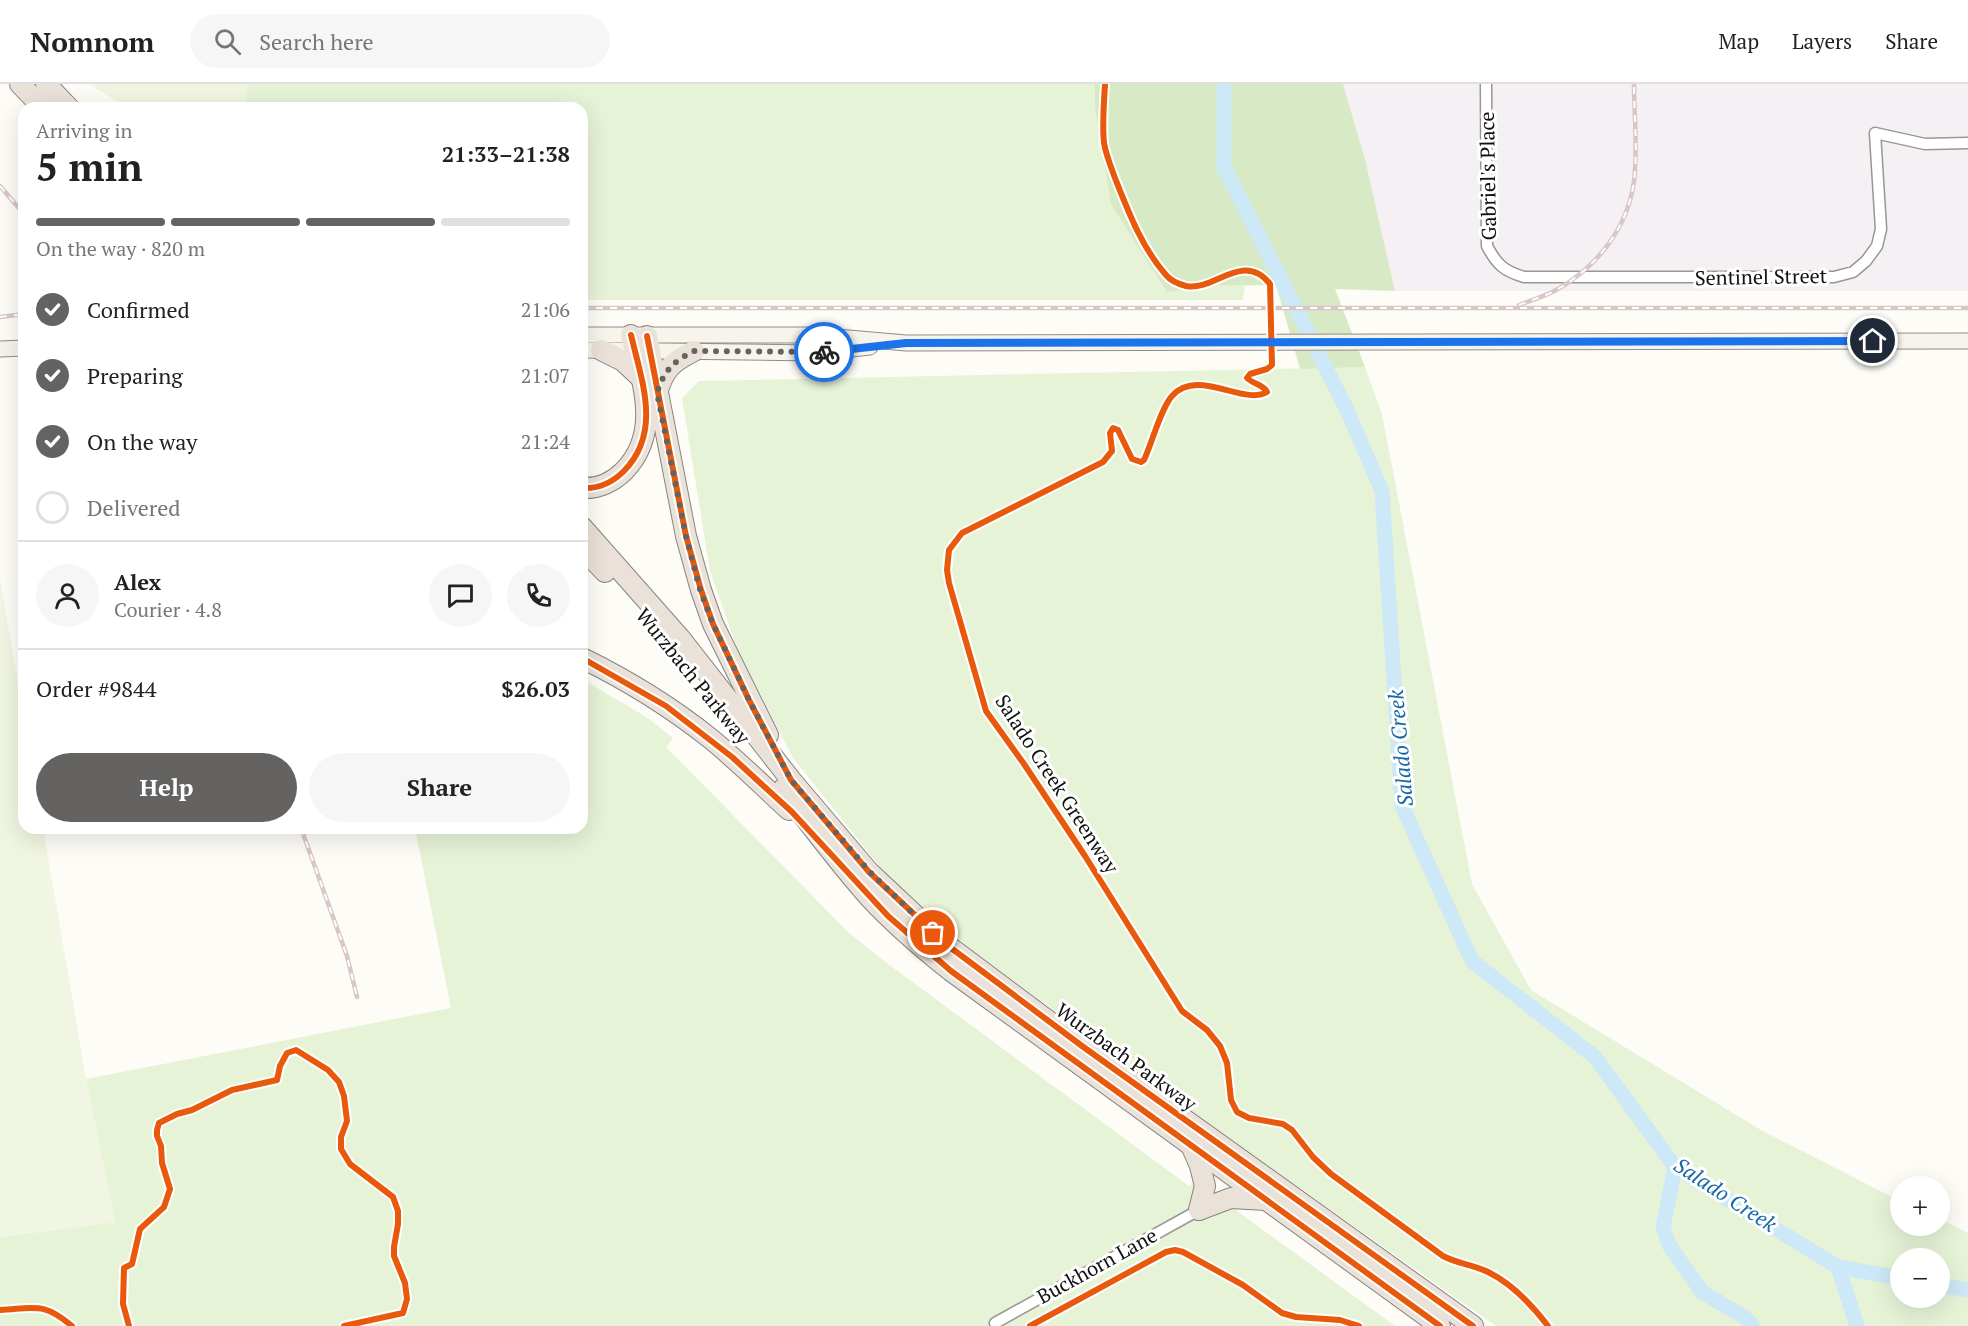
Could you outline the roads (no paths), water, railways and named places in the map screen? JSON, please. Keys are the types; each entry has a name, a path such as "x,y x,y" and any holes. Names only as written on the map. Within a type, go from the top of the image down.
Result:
{"highway":[{"path":"20,84 36,102"},
{"path":"46,84 63,102"},
{"path":"588,488 599,487 617,477 633,460 645,437 647,408 640,377 640,343"},
{"path":"640,343 657,393 686,536 700,590 713,624 749,700 791,780"},
{"path":"591,350 623,361 640,377"},
{"path":"657,393 661,380 669,367 694,351"},
{"name":"Wurzbach Parkway","path":"588,534 680,638 791,780 870,872 947,945 1056,1027 1473,1326"},
{"name":"Wurzbach Parkway","path":"588,554 664,636 836,858 895,923 951,971 1440,1326"},
{"path":"588,661 666,706 711,739 792,812 836,858"},
{"path":"1191,1145 1205,1186 1199,1210"},
{"path":"1199,1210 1231,1198 1267,1200"}],"main road":[{"path":"591,350 640,343 814,335 906,343 1968,341"},
{"path":"588,336 694,351 814,353 906,343"},
{"path":"0,349 18,348"}],"street":[{"name":"Gabriel's Place","path":"1486,84 1487,246 1500,265"},
{"name":"Sentinel Street","path":"1500,265 1509,273 1524,277 1824,277 1853,272 1866,261 1876,246 1881,229 1875,133 1925,144 1968,143"},
{"name":"Buckhorn Lane","path":"995,1323 1199,1210"}],"waterway":[{"name":"Salado Creek","path":"1224,84 1224,167 1346,408 1382,491 1402,806 1472,961 1595,1057 1675,1167 1838,1267 1890,1276"},
{"path":"1675,1167 1663,1227 1669,1245 1702,1292 1744,1317 1753,1326"},
{"path":"1838,1267 1857,1326"},
{"name":"Salado Creek","path":"1950,1287 1968,1290"}],"railway":[{"path":"1519,305 1549,294 1573,280 1598,257 1618,229 1631,198 1634,181 1636,145 1634,84"},
{"path":"0,186 18,207"},
{"path":"588,308 1968,308"},
{"path":"0,317 18,315"},
{"path":"303,834 347,956 357,997"}]}
